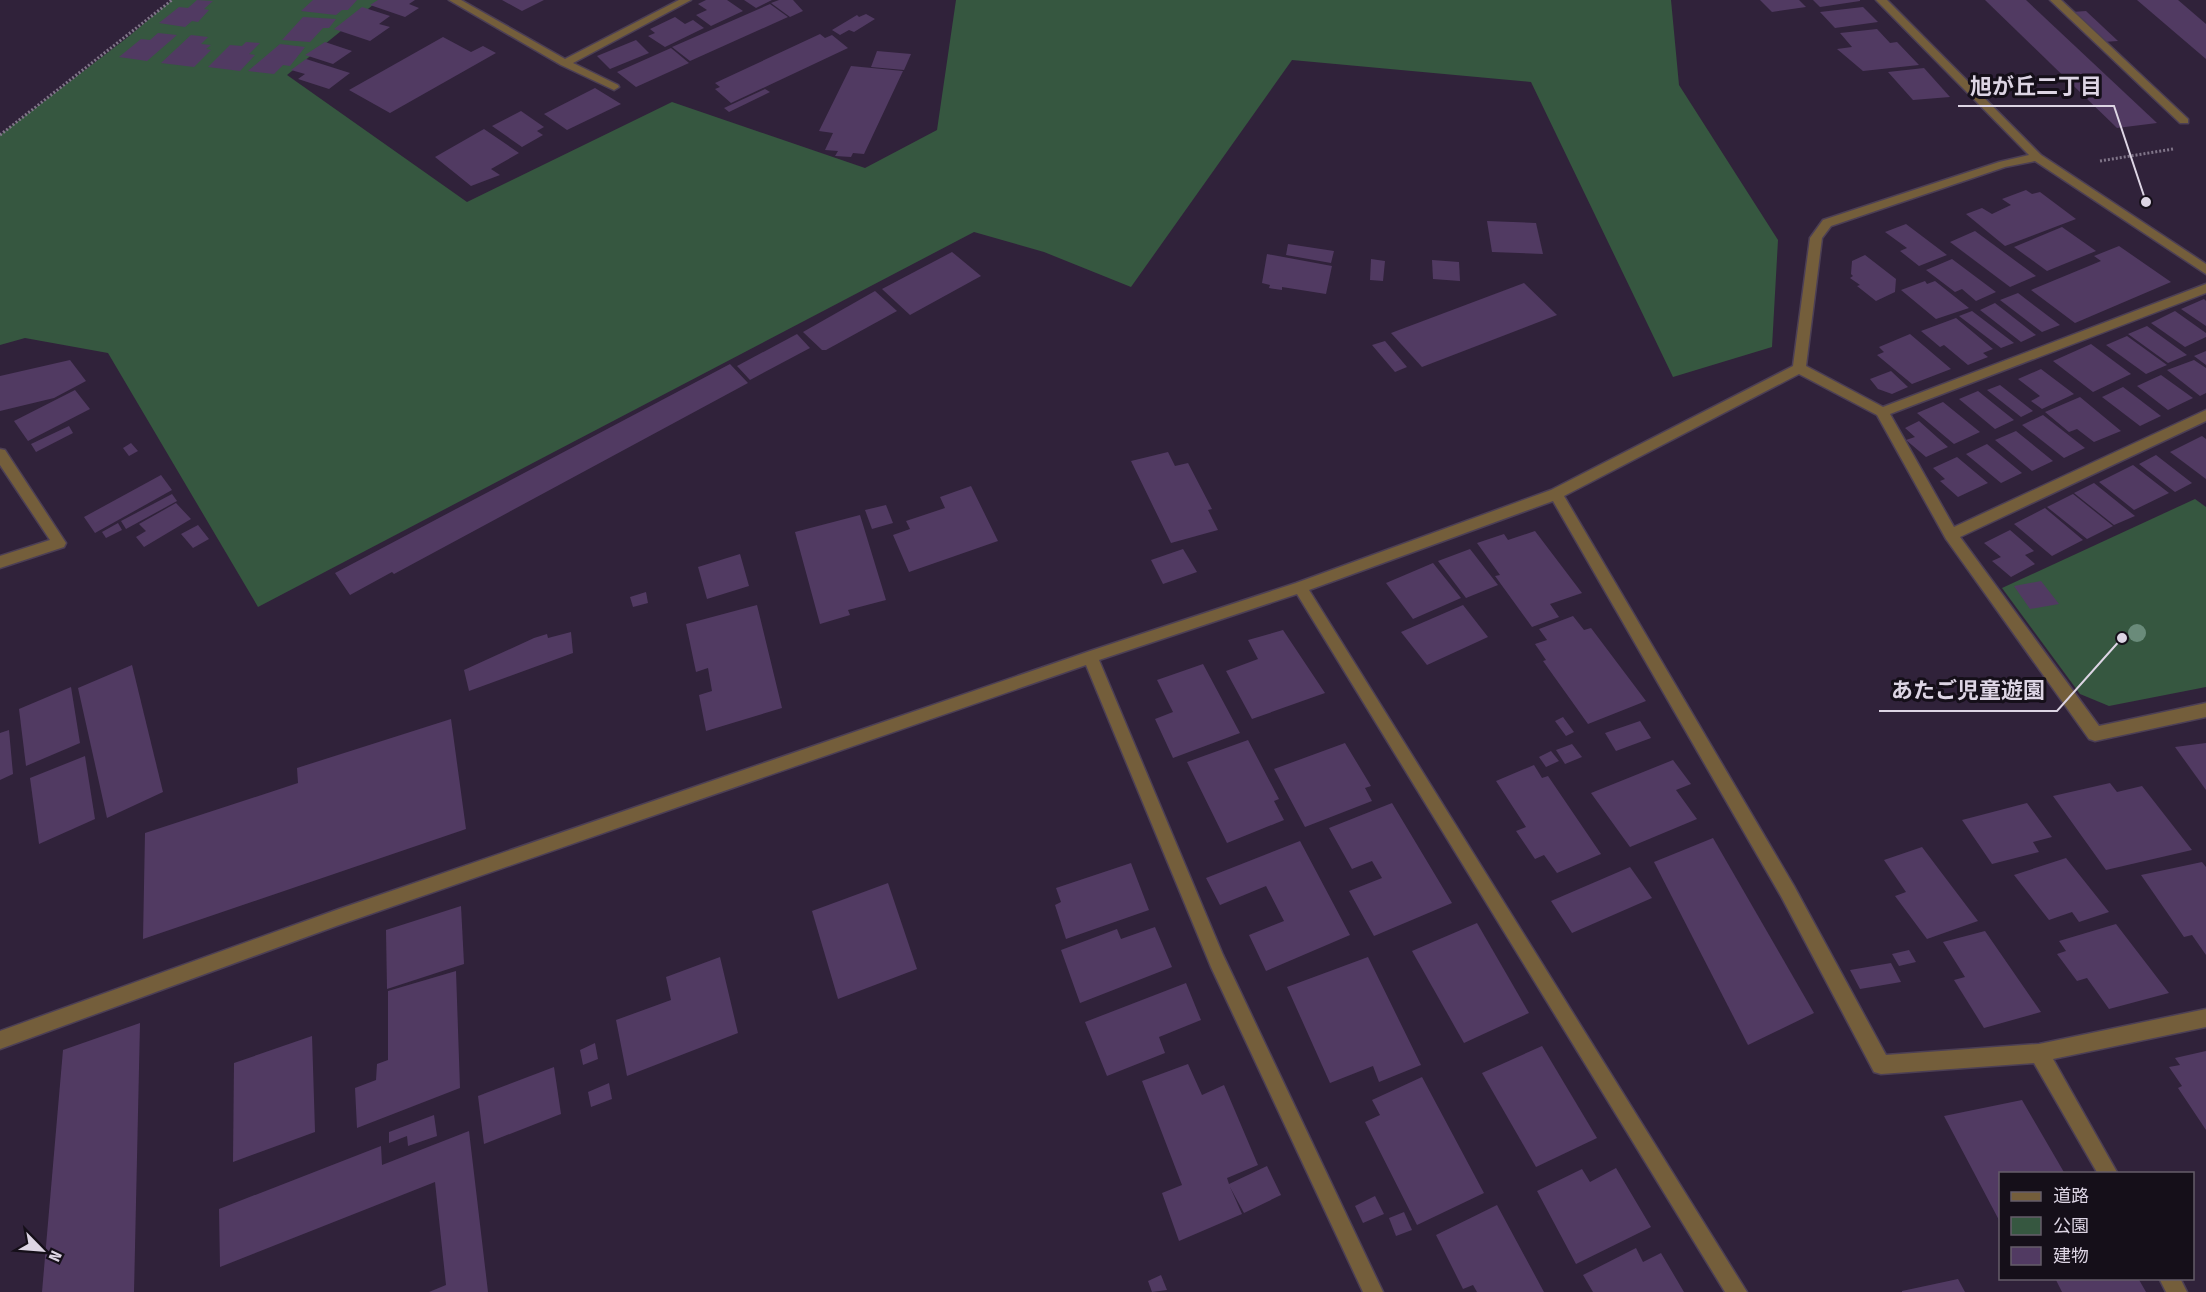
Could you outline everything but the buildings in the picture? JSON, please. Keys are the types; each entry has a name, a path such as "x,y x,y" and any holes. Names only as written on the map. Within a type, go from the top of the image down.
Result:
{"street":[{"path":"565,63 686,0"},
{"path":"1881,0 2037,157 2206,270"},
{"path":"2055,0 2184,122"},
{"path":"457,1 565,63 614,87"},
{"path":"1799,368 1816,238 1827,223 2003,164 2037,157"},
{"path":"1882,412 2206,288"},
{"path":"1799,368 1882,412 1951,535 2095,734 2206,710"},
{"path":"0,1040 339,917 1090,657 1300,587 1556,494 1799,368"},
{"path":"1951,535 2206,415"},
{"path":"0,454 59,543 0,562"},
{"path":"1556,494 1788,892 1881,1065 2039,1053 2206,1018"},
{"path":"1300,587 1737,1292"},
{"path":"1090,657 1217,961 1373,1292"},
{"path":"2039,1053 2108,1172"}],"path":[{"path":"0,135 128,37 172,0"},
{"path":"2053,169 2182,147"}],"green space":[{"path":"172,0 379,0 287,75 467,202 672,102 865,168 937,130 956,0 1671,0 1679,85 1778,240 1772,347 1673,377 1531,82 1292,60 1131,287 1044,252 974,232 258,607 108,353 25,338 0,345 0,135 128,37"},
{"path":"2195,499 2206,507 2206,687 2109,706 2080,694 2002,588"}],"place":[{"name":"旭が丘二丁目","path":"2146,202"},
{"name":"あたご児童遊園","path":"2122,638"}]}
